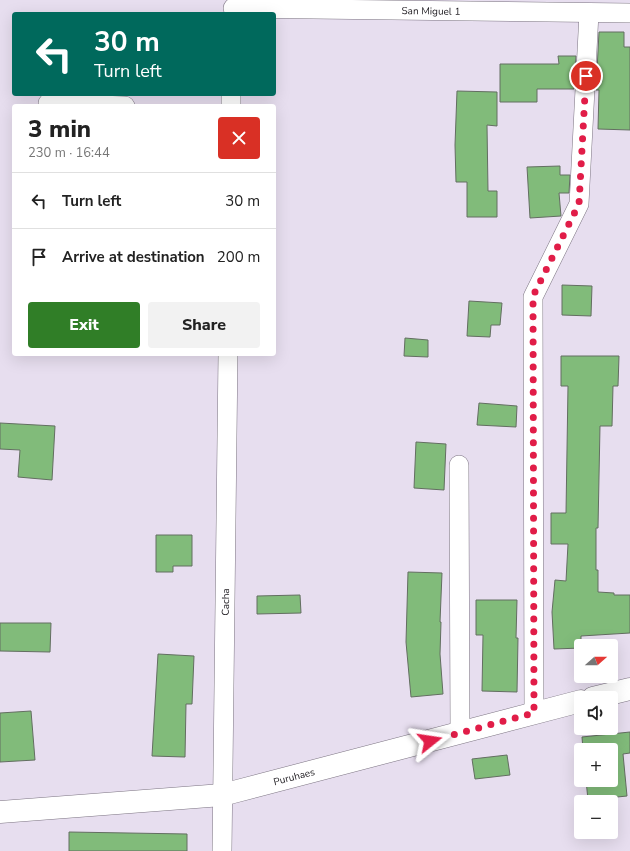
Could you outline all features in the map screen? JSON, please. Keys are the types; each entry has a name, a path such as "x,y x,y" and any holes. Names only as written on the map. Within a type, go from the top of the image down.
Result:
{"street":[{"name":"San Miguel 1","path":"233,7 630,13"},
{"path":"534,713 533,296 579,204 589,13"},
{"path":"48,103 74,104"},
{"name":"Cacha","path":"222,851 228,356"},
{"path":"459,465 460,733"},
{"path":"618,691 630,688"},
{"name":"Puruhaes","path":"0,812 222,796 574,703"}],"building":[{"path":"599,32 624,32 624,47 630,47 630,130 598,129 599,90 596,90"},
{"path":"558,56 576,56 574,89 537,89 537,102 500,102 500,64 559,64"},
{"path":"457,91 497,92 497,126 487,125 488,191 497,191 497,217 467,217 467,182 456,182 455,145"},
{"path":"560,166 560,175 570,175 569,193 559,193 561,216 530,218 527,167"},
{"path":"562,285 592,286 591,316 562,315"},
{"path":"469,301 502,303 500,325 491,325 490,337 467,336"},
{"path":"405,338 428,340 428,357 404,356"},
{"path":"561,356 619,356 618,386 613,386 612,426 600,426 596,570 598,570 598,592 614,593 614,595 630,595 630,633 581,636 581,639 574,639 574,648 554,649 552,612 555,580 566,581 568,544 551,544 551,513 566,513 568,386 561,386"},
{"path":"479,403 517,406 516,427 477,425"},
{"path":"0,423 55,426 52,480 18,477 20,450 0,449"},
{"path":"416,442 446,444 444,490 414,488"},
{"path":"156,535 192,535 192,566 173,566 173,572 156,572"},
{"path":"408,572 442,573 440,654 443,694 411,697 406,642"},
{"path":"300,595 301,613 257,614 257,596"},
{"path":"476,600 517,600 517,692 482,691 483,635 476,635"},
{"path":"0,623 51,623 50,652 0,651"},
{"path":"158,654 194,656 192,704 186,704 185,757 152,756"},
{"path":"31,711 35,760 0,762 0,713"},
{"path":"630,732 630,753 623,754 627,796 588,795 587,787 618,787 618,743 582,743 582,737 618,735 618,733"},
{"path":"507,755 510,775 475,779 472,759"},
{"path":"69,832 187,834 187,851 69,851"}],"route":[{"path":"430,741 534,713 533,296 579,204 586,76"}]}
